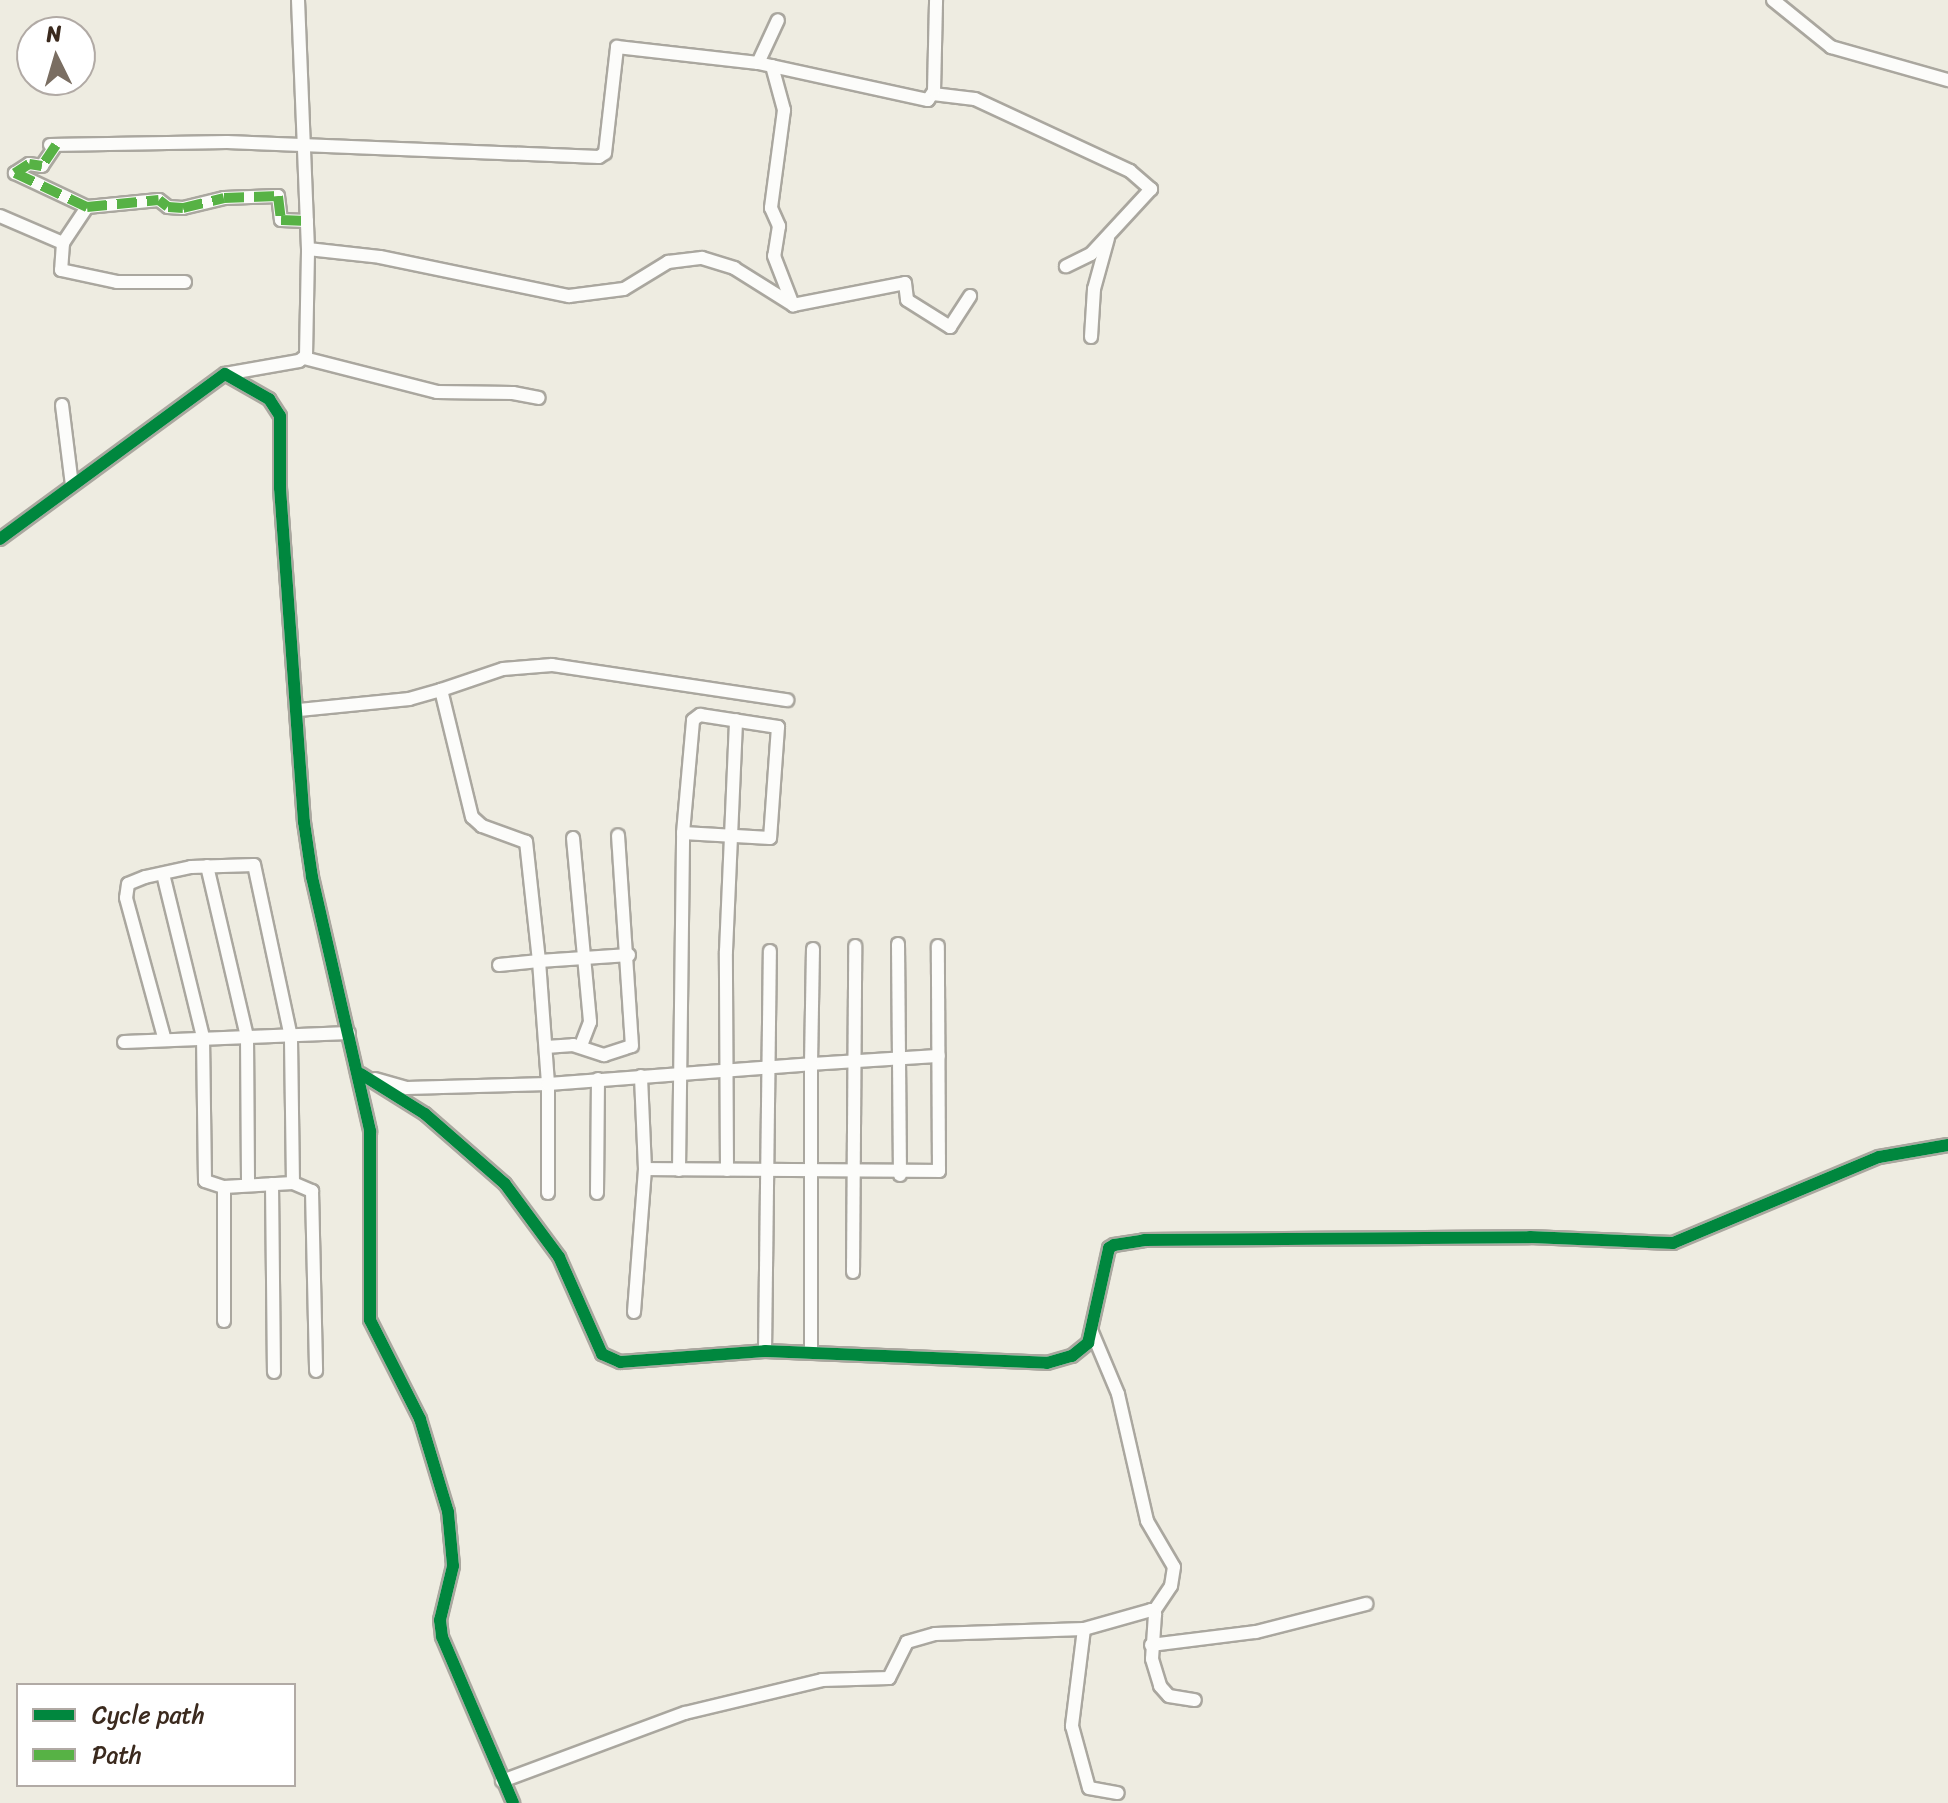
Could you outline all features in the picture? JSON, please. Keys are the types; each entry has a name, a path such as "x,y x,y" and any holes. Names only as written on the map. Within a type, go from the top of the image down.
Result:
{"street":[{"path":"298,0 308,249 304,358"},
{"path":"933,94 936,0"},
{"path":"1773,0 1831,47 1948,80"},
{"path":"758,63 778,20"},
{"path":"307,221 281,220 278,196 224,198 183,208 168,207 159,200 87,207 15,173 29,164 42,166 53,145 305,145 599,157 605,153 617,47 758,63 922,99 933,94 975,99 1138,176 1151,189 1147,197 1088,257 1066,266"},
{"path":"772,66 784,110 771,208 779,226 774,256 793,305"},
{"path":"87,207 63,243 61,270 117,282 185,282"},
{"path":"0,216 63,243"},
{"path":"1091,337 1094,289 1108,238"},
{"path":"308,249 380,257 569,296 624,289 668,262 702,258 734,268 793,305 905,283 907,300 950,327 970,296"},
{"path":"0,539 225,374 304,358 437,392 513,393 539,398"},
{"path":"225,374 269,399 280,416 280,488 312,877 361,1074 370,1131 370,1320 420,1419 435,1465 453,1535 453,1566 440,1620 442,1637 513,1803"},
{"path":"62,405 72,485"},
{"path":"299,710 396,701 503,669 552,665 787,700"},
{"path":"441,690 472,817 482,826 526,842 546,1047 548,1193"},
{"path":"679,1170 683,833 694,717 774,725 780,732 770,838 683,833"},
{"path":"727,1170 724,1068 729,836 736,720"},
{"path":"546,1047 581,1046 604,1055 632,1046 629,955 618,835"},
{"path":"573,838 590,1022 581,1046"},
{"path":"164,1037 126,889 163,874 248,863 256,870 291,1037 293,1183"},
{"path":"207,866 247,1037 248,1185"},
{"path":"163,874 203,1037 205,1181 224,1187 293,1183 312,1191 316,1371"},
{"path":"898,944 900,1175"},
{"path":"853,1272 857,1174 855,946"},
{"path":"645,1169 900,1175 939,1171 938,946"},
{"path":"811,1352 809,1172 813,949"},
{"path":"765,1351 770,951"},
{"path":"499,965 629,955"},
{"path":"124,1042 164,1037 291,1037 349,1033"},
{"path":"361,1074 407,1088 548,1084 680,1070 939,1056"},
{"path":"361,1074 425,1114 505,1184 559,1257 610,1360 765,1351 1047,1363 1084,1349 1092,1332 1109,1248 1129,1242 1530,1237 1673,1243 1879,1157 1948,1145"},
{"path":"634,1312 645,1169 641,1076"},
{"path":"597,1193 598,1079"},
{"path":"272,1184 274,1372"},
{"path":"224,1187 224,1321"},
{"path":"1092,1332 1118,1394 1147,1521 1174,1567 1171,1586 1154,1611 1151,1645 1164,1691 1195,1700"},
{"path":"1151,1645 1256,1632 1366,1604"},
{"path":"502,1781 685,1713 822,1680 889,1678 905,1646 917,1637 1084,1629 1154,1611"},
{"path":"1084,1629 1072,1726 1086,1784 1094,1791 1118,1793"}],"marked path":[{"path":"56,145 42,166 29,164 15,173 87,207 159,200 168,207 183,208 224,198 278,196 281,220 307,221"}],"cycle path":[{"path":"0,539 225,374 269,399 280,416 280,488 304,822 312,877 370,1131 370,1320 420,1419 448,1512 453,1566 440,1620 442,1637 513,1803"},
{"path":"361,1074 425,1114 505,1184 559,1257 602,1354 620,1362 765,1351 1047,1363 1072,1356 1088,1343 1109,1248 1114,1245 1144,1240 1530,1237 1673,1243 1879,1157 1948,1145"}]}
